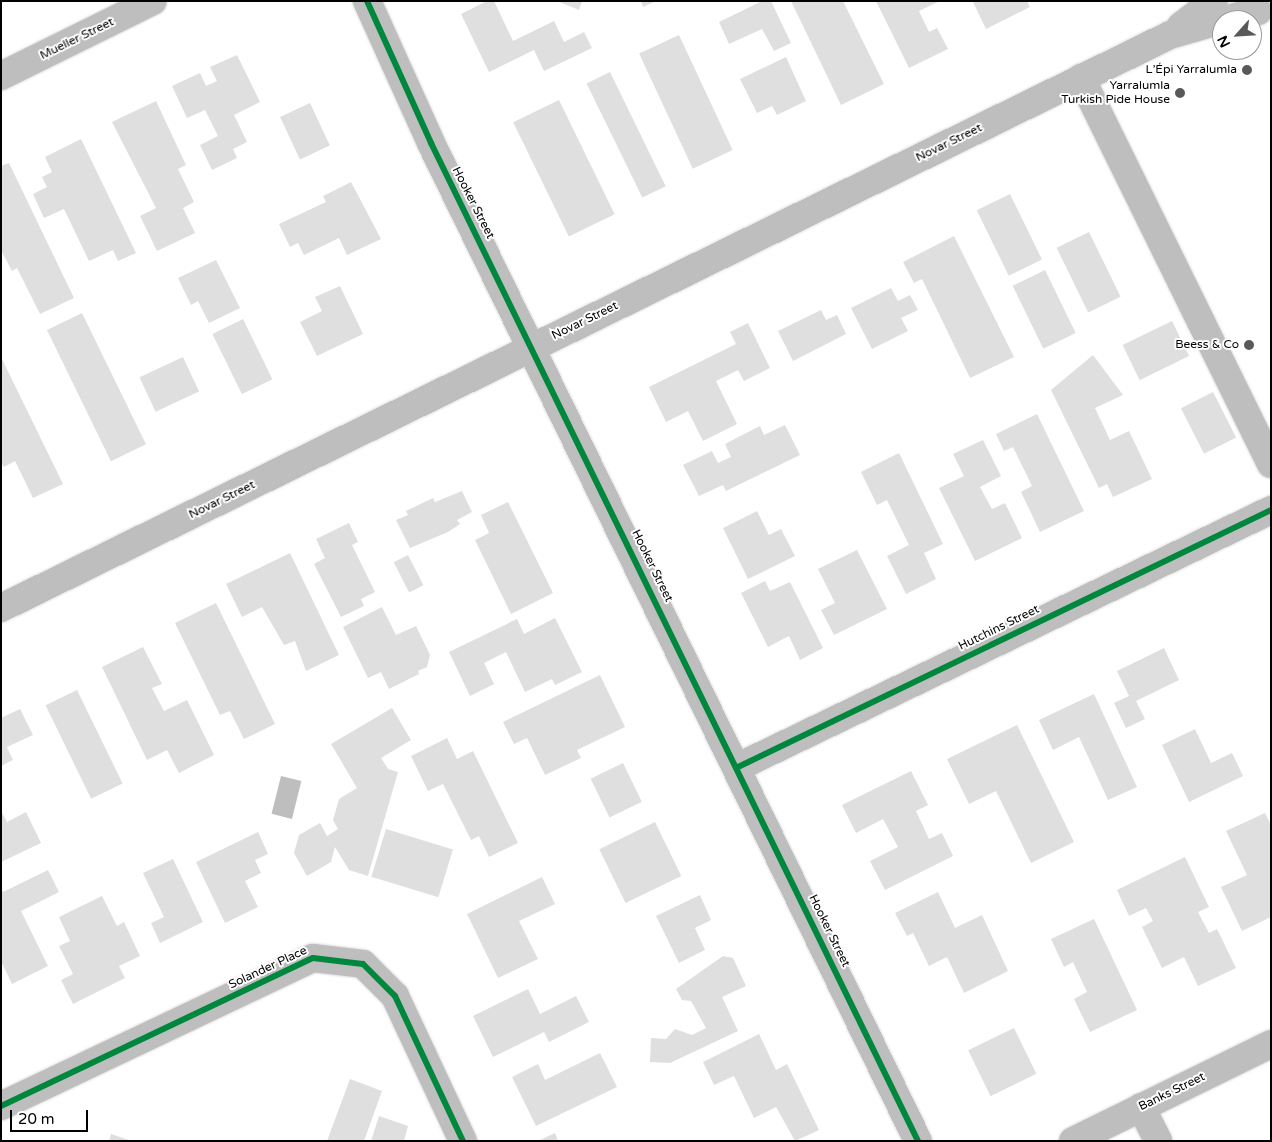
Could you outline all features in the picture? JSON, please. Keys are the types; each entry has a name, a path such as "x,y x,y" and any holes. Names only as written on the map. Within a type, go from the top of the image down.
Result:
{"street":[{"name":"Mueller Street","path":"1,76 153,1"},
{"name":"Hooker Street","path":"367,1 431,143 738,767 918,1141"},
{"name":"Novar Street","path":"1170,35 1214,1"},
{"name":"Novar Street","path":"1,608 1170,35 1212,23"},
{"path":"1082,78 1271,464"},
{"name":"Hutchins Street","path":"738,767 1271,510"},
{"name":"Solander Place","path":"1,1106 313,958 363,964 395,996 463,1141"},
{"name":"Banks Street","path":"1073,1141 1271,1044"},
{"path":"1141,1108 1158,1141"}],"shaded area":[{"path":"281,776 301,781 292,819 272,814"}],"building":[{"path":"487,1 494,1 513,41 554,21 564,42 584,32 592,48 544,71 534,50 489,72 461,14"},
{"path":"557,1 582,1 579,10"},
{"path":"641,1 656,1 643,7"},
{"path":"762,1 771,1 791,43 774,51 762,29 729,44 719,22"},
{"path":"791,1 843,1 884,84 841,105"},
{"path":"876,1 940,1 919,11 929,32 937,28 948,49 909,68"},
{"path":"1027,1 1030,7 986,29 973,2"},
{"path":"679,35 733,150 693,169 639,54"},
{"path":"237,55 260,102 234,115 247,142 233,149 237,158 212,170 200,145 218,136 205,110 187,118 172,86 200,73 206,86 217,81 210,67"},
{"path":"786,57 806,101 777,115 772,106 757,113 740,79"},
{"path":"610,72 666,186 642,198 587,83"},
{"path":"559,100 615,214 569,237 513,122"},
{"path":"156,101 186,165 178,169 194,202 183,208 195,233 157,251 140,216 156,208 112,122"},
{"path":"310,103 330,146 300,160 280,117"},
{"path":"81,139 136,253 118,261 113,250 89,261 64,209 44,218 33,194 47,187 42,177 52,172 45,157"},
{"path":"9,163 74,298 40,314 17,268 12,271 1,250 1,166"},
{"path":"351,182 381,239 347,255 339,238 304,255 298,243 290,247 279,224 326,202 323,196"},
{"path":"1010,194 1042,260 1009,276 977,210"},
{"path":"1089,232 1121,297 1088,312 1057,248"},
{"path":"954,236 1014,357 970,378 922,279 914,283 903,262"},
{"path":"216,260 240,308 209,323 198,301 191,305 178,278"},
{"path":"1045,270 1076,333 1043,349 1013,286"},
{"path":"340,286 363,334 317,356 300,322 322,311 315,297"},
{"path":"891,288 898,301 910,295 918,310 901,318 908,331 872,349 851,308"},
{"path":"821,310 826,320 837,315 846,334 793,361 778,331"},
{"path":"82,313 146,444 111,461 47,330"},
{"path":"243,319 272,379 242,394 212,334"},
{"path":"1172,321 1189,356 1140,380 1123,345"},
{"path":"748,323 770,368 744,381 738,370 716,381 737,424 703,441 688,411 666,422 649,387 736,344 730,332"},
{"path":"1093,355 1123,395 1095,408 1110,440 1129,431 1152,479 1113,497 1107,484 1099,488 1051,390"},
{"path":"1,357 63,484 33,498 15,461 4,467 1,462"},
{"path":"183,357 199,391 156,412 139,377"},
{"path":"1213,392 1236,437 1204,454 1181,408"},
{"path":"1037,414 1084,511 1040,532 1021,492 1032,486 1013,447 1004,451 996,434"},
{"path":"785,425 800,455 726,491 723,485 699,496 683,465 712,451 718,463 731,457 725,444 760,426 764,435"},
{"path":"983,440 1001,476 980,487 992,509 1005,503 1022,538 975,561 939,488 964,476 953,454"},
{"path":"899,453 943,544 924,553 936,579 906,594 887,556 909,545 887,500 877,505 861,472"},
{"path":"462,491 472,512 457,520 460,524 448,532 410,548 396,520 408,515 406,511 433,498 435,502"},
{"path":"508,502 553,593 511,614 475,540 489,533 481,515"},
{"path":"757,511 769,535 781,529 795,556 748,579 723,528"},
{"path":"349,523 358,542 352,545 375,592 361,599 364,606 341,617 314,564 325,558 316,539"},
{"path":"857,550 887,609 834,635 821,610 835,603 818,569"},
{"path":"290,553 339,655 306,671 295,641 284,645 262,607 242,617 226,584"},
{"path":"408,555 423,585 409,593 394,562"},
{"path":"765,581 770,591 790,582 823,648 800,660 789,636 768,647 741,593"},
{"path":"216,603 275,724 244,739 230,711 220,715 175,623"},
{"path":"382,607 396,635 416,626 430,655 427,667 418,671 419,674 389,689 381,672 368,678 343,627"},
{"path":"555,618 582,672 555,685 552,679 525,692 506,652 484,663 494,684 470,696 449,652 517,619 524,634"},
{"path":"143,647 162,684 152,688 164,711 187,700 214,755 179,773 167,750 147,760 102,667"},
{"path":"1164,648 1179,680 1136,701 1145,719 1126,728 1114,703 1129,696 1117,671"},
{"path":"600,675 625,727 577,750 581,758 545,775 527,738 514,744 503,722"},
{"path":"77,690 123,783 91,799 46,705"},
{"path":"1094,694 1137,787 1108,800 1079,737 1053,750 1039,720"},
{"path":"392,708 411,740 381,758 388,769 398,772 368,876 349,870 335,847 331,862 307,876 294,853 299,835 320,823 327,836 338,829 333,820 339,799 357,788 331,744"},
{"path":"20,709 33,735 7,747 13,760 1,766 1,718"},
{"path":"1017,725 1074,842 1031,863 996,791 969,804 947,759"},
{"path":"1195,729 1211,763 1232,753 1243,776 1189,802 1162,745"},
{"path":"447,738 457,759 473,751 518,843 489,857 479,836 471,840 443,784 428,791 411,756"},
{"path":"623,763 642,802 609,817 591,779"},
{"path":"911,771 928,805 916,811 929,839 942,833 953,856 885,890 870,861 898,847 883,819 856,833 842,805"},
{"path":"1,811 7,822 26,812 41,843 1,862"},
{"path":"1265,813 1271,825 1271,917 1242,931 1221,887 1247,875 1226,831"},
{"path":"655,822 681,876 626,903 599,849"},
{"path":"386,829 453,849 438,897 371,877"},
{"path":"258,832 268,854 255,860 261,873 245,881 258,907 225,923 196,862"},
{"path":"1185,857 1209,907 1198,912 1209,933 1217,929 1236,968 1198,986 1184,957 1162,968 1142,927 1153,921 1146,908 1129,916 1117,890"},
{"path":"173,859 203,922 160,943 151,923 164,917 143,873"},
{"path":"48,870 59,892 21,911 48,966 12,984 1,961 1,887 3,892"},
{"path":"542,877 555,904 519,921 538,959 498,978 467,914"},
{"path":"938,892 955,928 982,915 1008,971 964,993 947,957 929,966 913,933 907,936 895,913"},
{"path":"700,895 711,920 695,928 705,950 679,963 656,916"},
{"path":"102,896 117,926 124,922 140,956 119,966 125,978 73,1004 61,980 73,974 59,946 70,941 59,917"},
{"path":"1094,919 1137,1010 1090,1032 1074,999 1087,992 1073,962 1064,967 1051,939"},
{"path":"723,956 733,958 746,986 722,997 738,1031 670,1063 650,1062 651,1038 666,1039 675,1029 692,1035 706,1028 691,1001 682,1000 676,989"},
{"path":"528,989 540,1014 576,996 589,1022 549,1042 544,1032 493,1057 473,1016"},
{"path":"1014,1028 1036,1074 991,1096 968,1050"},
{"path":"759,1034 776,1070 787,1064 819,1130 795,1141 776,1107 754,1118 734,1076 714,1085 703,1062"},
{"path":"600,1053 617,1087 536,1126 512,1077 538,1064 545,1080"},
{"path":"350,1079 382,1091 364,1141 327,1141"},
{"path":"379,1116 408,1126 404,1141 371,1141"},
{"path":"555,1133 558,1141 538,1141"},
{"path":"111,1134 129,1140 129,1141 109,1141"}],"cycle path":[{"path":"367,1 431,143 918,1141"},
{"path":"738,767 1271,510"},
{"path":"1,1106 313,958 363,964 395,996 463,1141"}],"place":[{"name":"L’Épi Yarralumla","path":"1247,70"},
{"name":"Yarralumla Turkish Pide House","path":"1180,93"},
{"name":"Beess & Co","path":"1249,345"}]}
